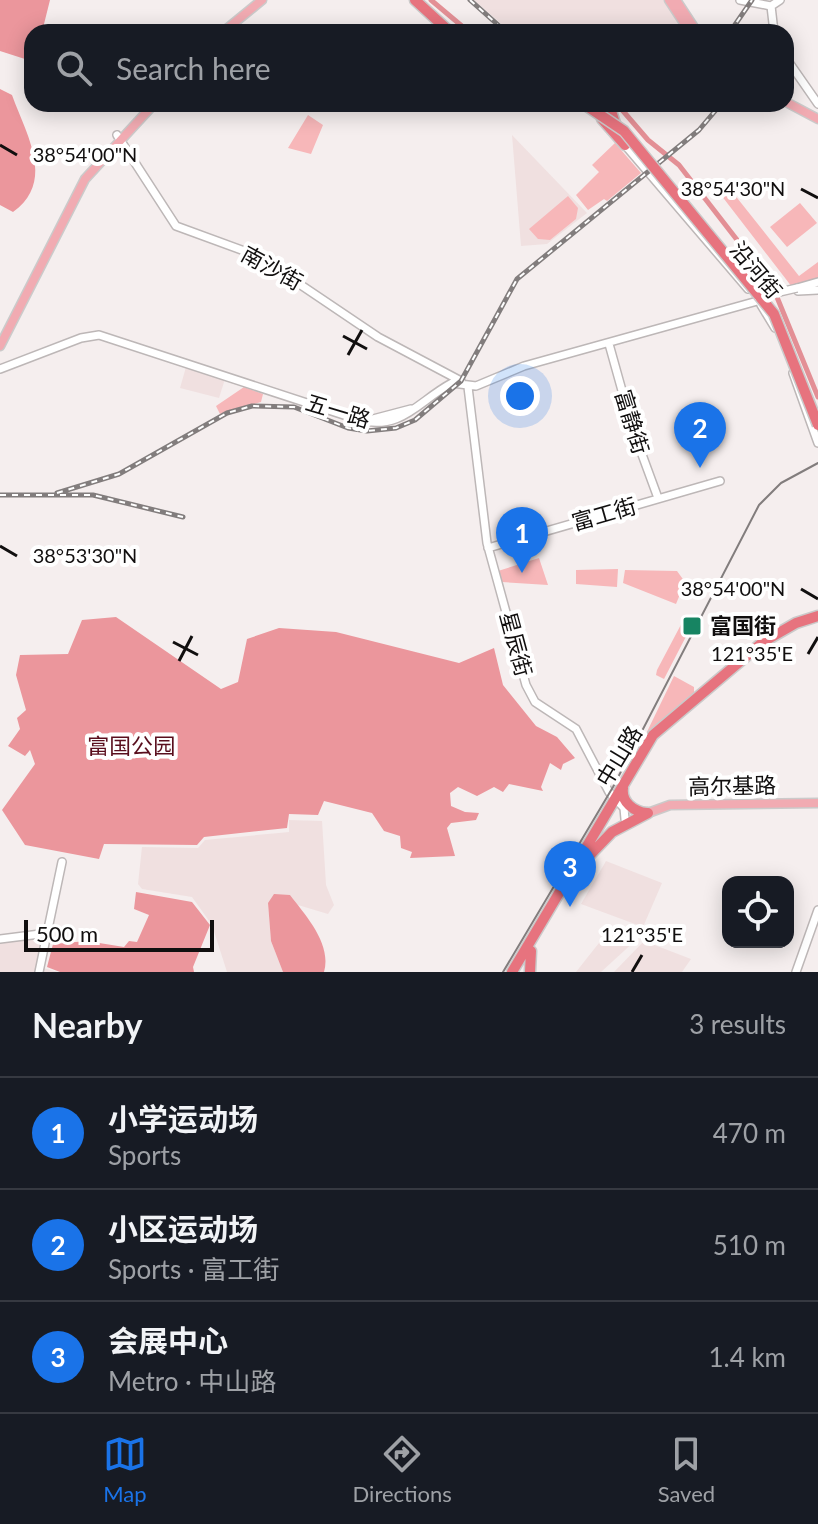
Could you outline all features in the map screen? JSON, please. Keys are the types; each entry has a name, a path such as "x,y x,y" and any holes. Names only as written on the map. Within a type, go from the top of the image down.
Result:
{"highway":[{"path":"412,0 439,24"},
{"path":"591,112 616,125"},
{"path":"598,112 624,131 774,314 818,425"},
{"path":"600,112 619,124 651,158 775,313 818,417"},
{"path":"609,112 625,145"},
{"path":"599,116 625,145"},
{"name":"中山路","path":"519,971 613,803 618,784 647,743 666,722 763,642 796,623 818,616"},
{"path":"618,784 628,804 648,813"},
{"path":"519,971 590,853 619,826 619,809 613,803"},
{"path":"602,823 605,830 648,813"}],"main road":[{"path":"228,24 254,0"},
{"path":"230,24 262,0"},
{"path":"673,2 685,24"},
{"path":"673,2 691,24"},
{"path":"794,103 818,116"},
{"path":"0,346 74,196 140,112"},
{"path":"0,334 70,194 90,165 146,112"},
{"name":"高尔基路","path":"648,813 683,804 818,803"}],"street":[{"path":"740,0 771,6 780,0"},
{"path":"771,6 773,24"},
{"path":"794,70 818,104"},
{"name":"南沙街","path":"119,137 176,226 264,259 368,331 457,381"},
{"name":"沿河街","path":"625,145 758,299 779,337 818,443"},
{"path":"457,381 468,387 524,366 758,299 818,286"},
{"path":"798,290 818,286"},
{"name":"五一路","path":"0,367 80,334 112,334 369,419 405,412 437,387 457,381 476,382 529,361 758,299"},
{"name":"富静街","path":"609,344 633,430 658,498"},
{"name":"星辰街","path":"468,387 488,548 526,685 535,702 576,729 613,803"},
{"name":"富工街","path":"488,548 720,481"},
{"path":"603,780 618,784"},
{"path":"39,972 62,862"},
{"path":"796,972 818,910"},
{"path":"0,939 48,933"}],"shaded area":[{"path":"474,0 664,0 680,24 502,24"},
{"path":"308,115 323,125 311,154 288,148"},
{"path":"512,135 587,213 547,244 521,246"},
{"path":"615,143 641,173 607,201 604,199 588,210 576,195 599,172 592,165"},
{"path":"730,189 799,276 818,262 818,279 792,287 721,195"},
{"path":"568,196 578,208 576,219 550,240 538,239 529,229"},
{"path":"800,203 817,223 787,247 770,227"},
{"path":"186,367 225,379 219,398 180,388"},
{"path":"244,387 263,394 261,402 220,414 216,406"},
{"path":"539,558 548,585 502,582 498,571"},
{"path":"618,569 617,587 576,584 576,570"},
{"path":"625,570 677,571 685,582 676,604 623,583"},
{"path":"685,617 694,621 664,679 656,675 657,670"},
{"path":"674,676 694,687 694,693 643,740"},
{"path":"289,820 322,821 326,885 334,905 328,914 298,905 290,895 268,903 271,941 283,972 227,972 212,925 192,897 142,889 138,884 142,847 198,848 205,840 289,832"},
{"path":"606,861 662,883 643,927 581,904"},
{"path":"610,929 636,940 601,972 576,972"},
{"path":"50,936 43,968 58,972 0,972 0,942"},
{"path":"644,941 691,959 682,972 614,972"}],"green space":[{"path":"0,0 50,0 44,24 24,24 24,59 0,51"},
{"path":"0,89 12,95 34,156 33,186 26,200 13,212 0,205"},
{"name":"富国公园","path":"116,617 221,689 238,682 247,639 279,628 336,632 459,663 494,648 503,685 536,726 557,737 575,758 563,764 561,770 550,763 541,787 543,791 509,784 503,792 494,787 477,796 458,787 450,793 451,806 465,812 479,813 476,820 451,823 447,828 455,856 410,858 412,852 401,848 400,836 384,831 372,813 324,801 318,815 289,814 287,828 204,837 197,845 104,844 99,859 25,845 2,810 35,764 30,750 25,756 8,746 20,729 17,718 26,710 16,675 20,655 68,654 82,620"},
{"path":"136,892 192,902 210,925 193,967 194,972 60,972 47,967 53,944 87,941 124,947 129,941 137,942 149,915 134,909"},
{"path":"274,894 290,895 310,921 324,951 324,972 283,972 271,941 268,903"}],"waterway":[{"path":"431,0 460,24"},
{"path":"624,112 648,140 679,165 772,285 818,397"}],"tram line":[{"path":"503,972 613,787 759,505 781,483 818,463"}],"railway":[{"path":"470,0 497,24"},
{"path":"736,24 752,0"},
{"path":"57,493 119,474 227,413 252,406 294,407 348,428 367,431 396,428 415,420 461,381 517,279 699,130 714,112"},
{"path":"0,495 93,495 183,517"}],"place":[{"name":"小区运动场","path":"700,468"},
{"name":"小学运动场","path":"522,573"},
{"name":"富国街","path":"692,626"},
{"name":"会展中心","path":"570,907"}]}
